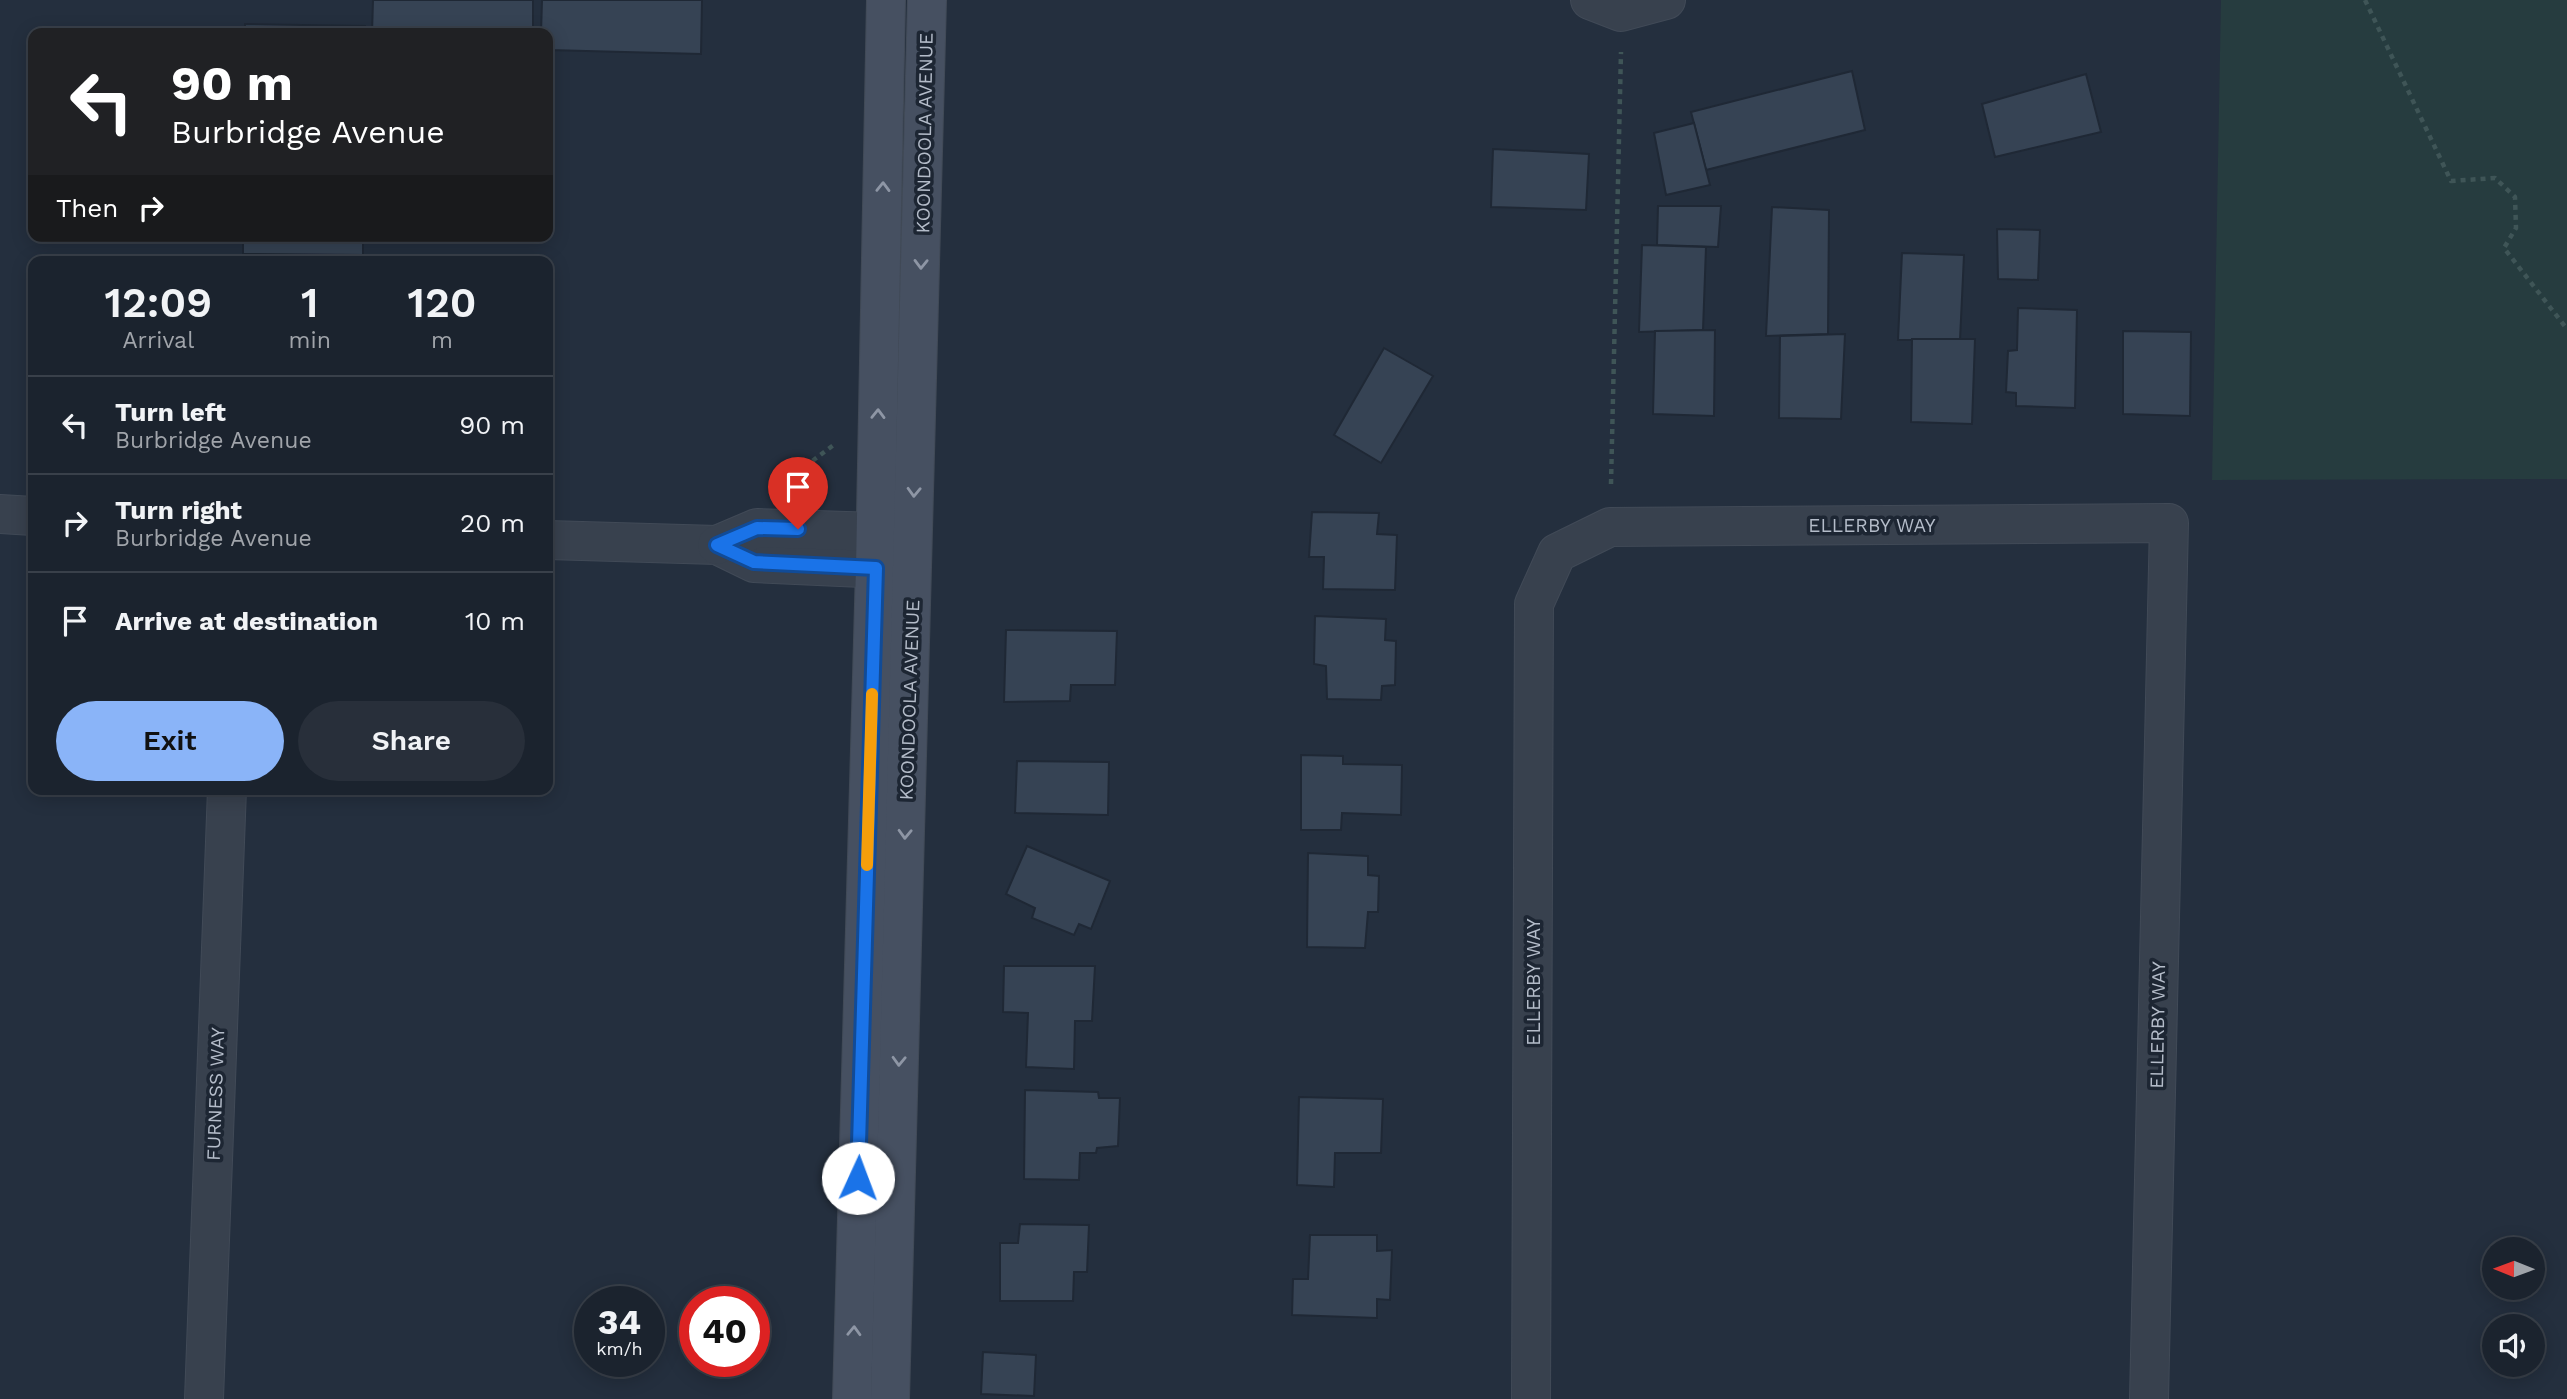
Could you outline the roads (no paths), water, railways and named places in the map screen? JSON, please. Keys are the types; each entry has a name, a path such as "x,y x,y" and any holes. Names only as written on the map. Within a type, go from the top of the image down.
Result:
{"street":[{"name":"KOONDOOLA AVENUE","path":"886,0 894,551 890,1399"},
{"name":"KOONDOOLA AVENUE","path":"852,1399 894,551 928,0"},
{"path":"1606,6 1666,0"},
{"path":"0,514 28,516"},
{"name":"ELLERBY WAY","path":"1531,1399 1534,604 1557,553 1610,527 2169,523 2148,1399"},
{"path":"553,540 717,545 757,528 894,551"},
{"name":"FURNESS WAY","path":"204,1399 227,795"}]}
